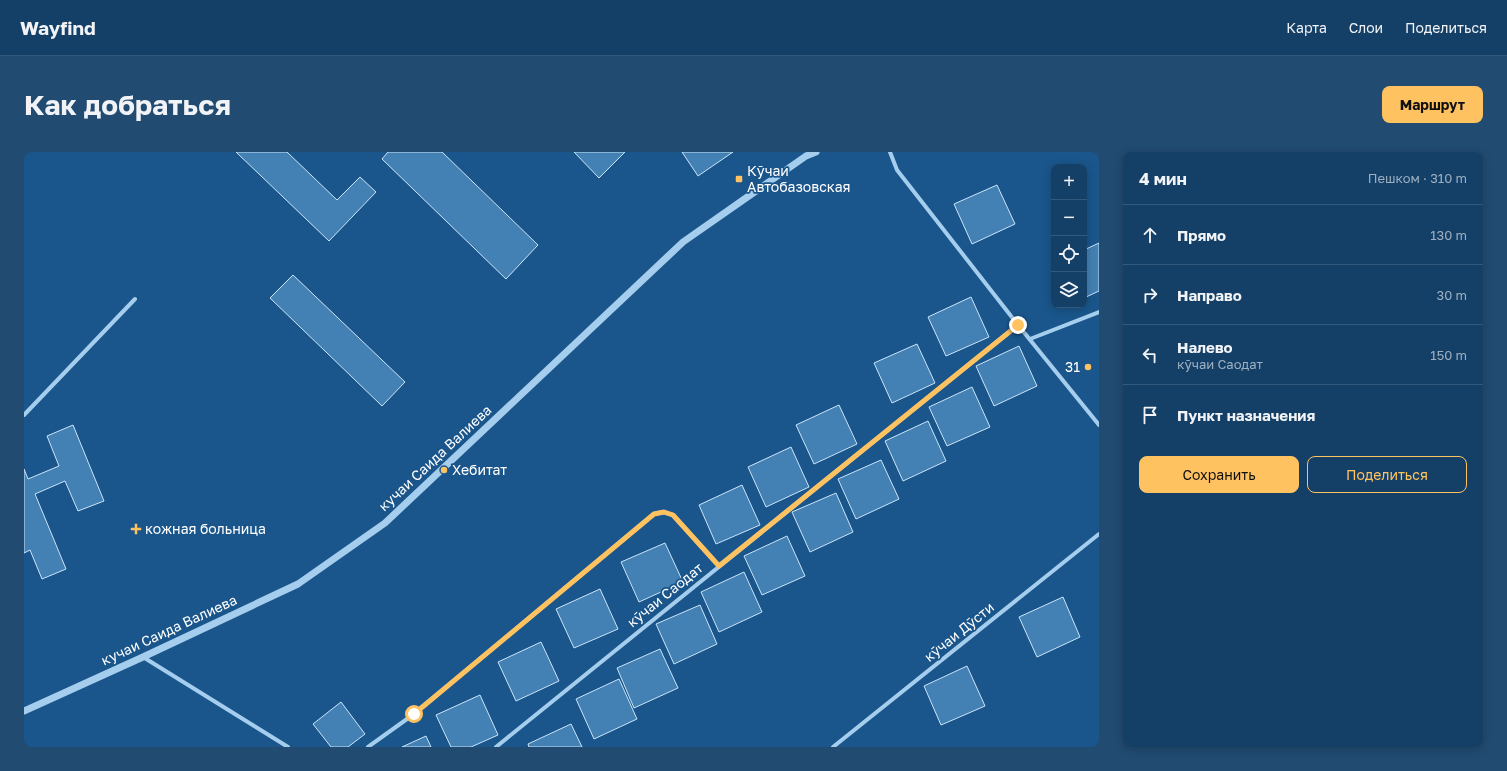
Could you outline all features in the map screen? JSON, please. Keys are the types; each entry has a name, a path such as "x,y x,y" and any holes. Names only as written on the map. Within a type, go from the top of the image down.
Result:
{"street":[{"name":"кучаи Саида Валиева","path":"24,711 298,584 385,524 683,242 806,156 816,152"},
{"path":"890,152 897,170 1018,325 1099,425"},
{"path":"24,415 135,299"},
{"path":"1030,339 1099,312"},
{"name":"кӯчаи Саодат","path":"496,747 1018,325"},
{"path":"368,747 414,714 654,514 664,512 673,515 719,566"},
{"name":"кӯчаи Дӯсти","path":"833,747 1099,534"},
{"path":"143,657 288,747"}],"building":[{"path":"236,152 287,152 337,200 360,177 376,192 329,241"},
{"path":"388,152 442,152 538,245 506,279 382,159"},
{"path":"574,152 625,152 599,178"},
{"path":"682,152 733,152 698,176"},
{"path":"997,185 1015,224 972,244 954,204"},
{"path":"1099,243 1099,291 1087,297 1087,272 1087,249"},
{"path":"293,275 405,382 382,406 270,298"},
{"path":"971,297 989,337 946,356 928,317"},
{"path":"917,344 935,383 892,403 874,363"},
{"path":"1019,346 1037,386 994,406 976,366"},
{"path":"972,387 990,427 947,446 929,407"},
{"path":"839,405 857,444 814,464 796,425"},
{"path":"928,421 946,461 903,481 885,441"},
{"path":"73,425 104,501 78,511 65,481 35,494 66,569 42,579 30,550 24,553 24,469 28,479 59,466 47,436"},
{"path":"791,447 809,487 766,507 748,467"},
{"path":"881,460 899,499 856,519 838,479"},
{"path":"742,485 760,525 716,544 699,505"},
{"path":"836,493 853,532 810,552 792,512"},
{"path":"787,536 805,576 762,595 744,556"},
{"path":"665,543 683,582 639,602 621,562"},
{"path":"744,572 762,612 719,632 701,592"},
{"path":"600,589 618,629 574,648 556,609"},
{"path":"1063,597 1080,637 1037,657 1019,617"},
{"path":"700,605 717,644 674,664 656,624"},
{"path":"541,642 559,681 516,701 498,662"},
{"path":"660,649 678,688 634,708 617,668"},
{"path":"967,666 985,706 941,725 924,686"},
{"path":"619,679 637,719 594,739 576,699"},
{"path":"480,695 498,735 471,747 451,747 436,715"},
{"path":"341,702 365,734 348,747 331,747 313,724"},
{"path":"571,724 582,747 529,747 528,744"},
{"path":"426,736 431,747 402,747"}],"place":[{"name":"Кӯчаи Автобазовская","path":"739,179"},
{"name":"31","path":"1088,367"},
{"name":"Хебитат","path":"444,470"},
{"name":"кожная больница","path":"136,529"}],"route":[{"path":"414,714 654,514 664,512 673,515 719,566 1018,325"}]}
